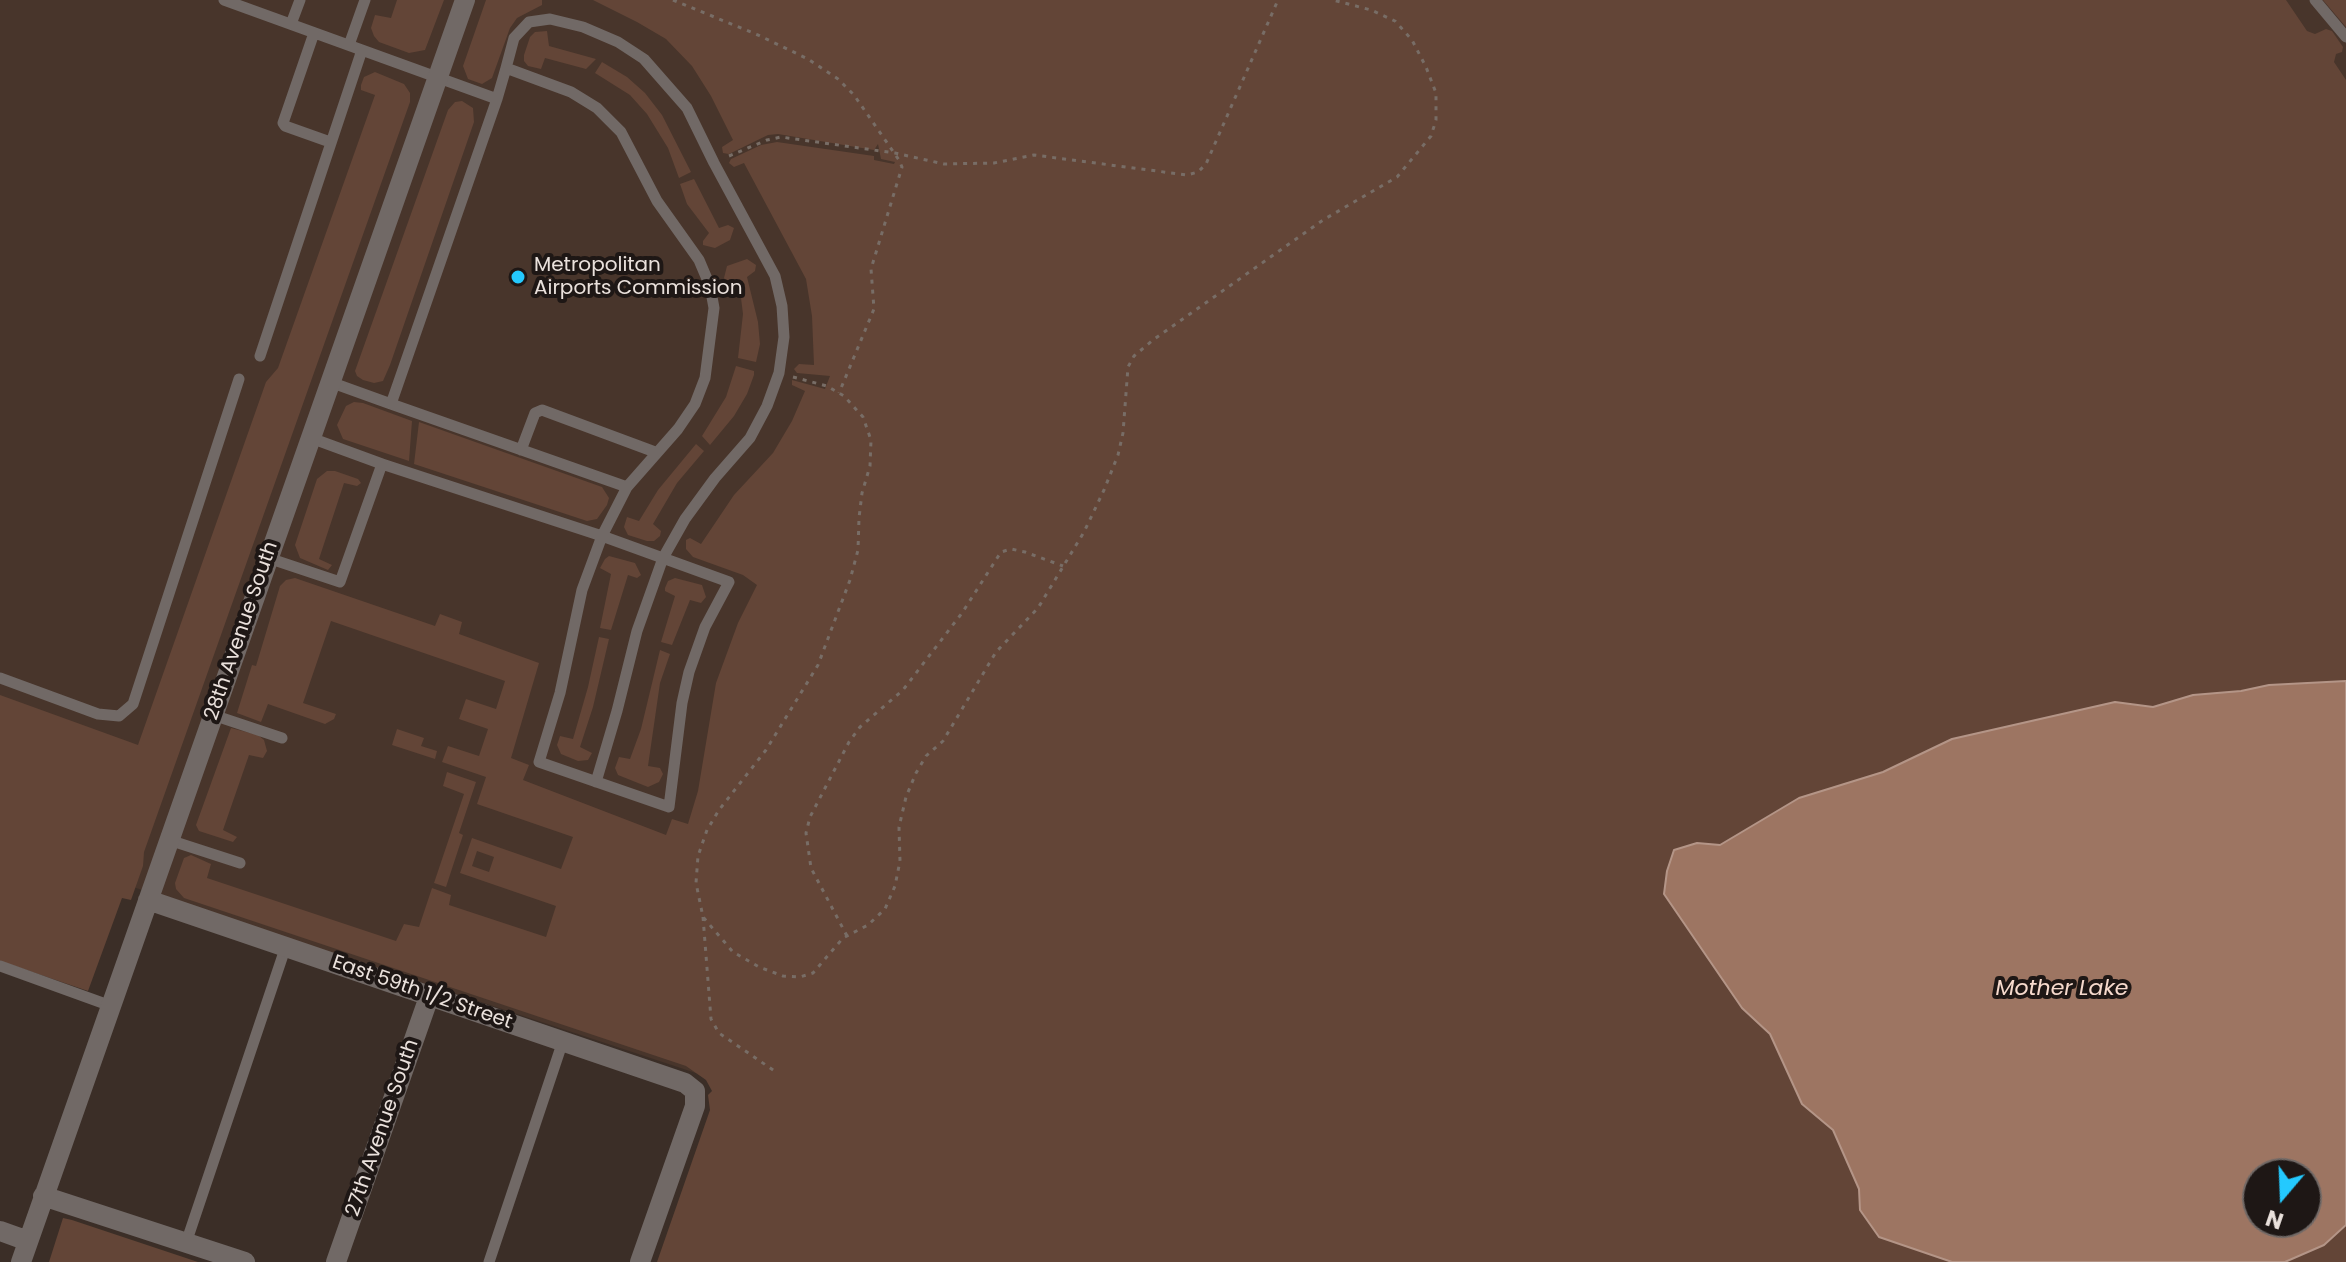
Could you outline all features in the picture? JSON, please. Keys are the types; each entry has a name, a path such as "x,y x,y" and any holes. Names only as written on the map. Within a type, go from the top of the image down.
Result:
{"street":[{"name":"28th Avenue South","path":"21,1262 465,0"},
{"name":"East 59th 1/2 Street","path":"148,900 685,1083 695,1091 695,1106 640,1262"},
{"name":"27th Avenue South","path":"336,1262 430,994"},
{"path":"43,1196 245,1262"},
{"path":"0,1231 28,1241"}],"lane":[{"path":"224,0 497,99"},
{"path":"291,24 300,0"},
{"path":"349,45 365,0"},
{"path":"2315,0 2346,37"},
{"path":"391,404 497,99 514,38 529,22 550,19 583,27 618,42 644,59 687,108 775,276 782,306 784,337 779,373 767,406 750,438 685,519 663,558 637,631 596,782"},
{"path":"314,33 283,123 330,142"},
{"path":"260,356 362,50"},
{"path":"311,438 602,536 729,582 705,627 689,672 669,807 539,762 560,693 582,590 602,536 627,487 678,429 695,404 705,378 714,308 710,286 699,260 657,201 621,132 597,108 571,92 506,68"},
{"path":"0,678 98,714 119,716 133,704 239,379"},
{"path":"330,382 627,487"},
{"path":"521,450 535,413 542,410 655,452"},
{"path":"268,558 340,582 382,464"},
{"path":"213,715 282,738"},
{"path":"169,840 240,863"},
{"path":"186,1243 286,946"},
{"path":"0,966 111,1006"},
{"path":"489,1262 563,1041"}],"path":[{"path":"673,0 758,35 808,59 838,79 854,95 902,167 871,269 874,309 839,393"},
{"path":"714,163 781,137 895,153 944,164 994,163 1034,155 1172,174 1198,172 1206,164 1278,0"},
{"path":"703,917 733,952 783,976 800,977 813,973 847,936 868,925 885,909 895,886 900,861 899,827 916,773 926,756 943,741 996,652 1038,608 1084,532 1118,455 1123,433 1125,384 1134,356 1323,220 1397,177 1431,136 1436,120 1436,93 1412,40 1395,21 1371,10 1333,0"},
{"path":"776,1072 719,1033 711,1019 703,917 696,883 698,856 707,830 719,810 766,750 818,665 858,550 859,518 870,466 871,440 863,417 839,393 827,386 779,373"},
{"path":"847,936 811,868 806,833 810,817 849,742 860,727 903,690 962,613 1001,552 1011,549 1025,552 1063,566"}],"shaded area":[{"path":"0,0 2346,0 2346,1262 666,1262 726,1083 0,843"},
{"path":"397,0 444,0 425,50 409,53 379,42 374,36 371,28 375,15 391,18"},
{"path":"486,0 542,0 542,5 517,18 510,28 492,78 482,84 468,79 463,66"},
{"path":"593,0 2286,0 2307,31 2315,34 2326,29 2332,31 2343,47 2342,52 2336,54 2334,62 2346,80 2346,681 2269,685 2193,695 2153,707 2115,702 1952,739 1883,772 1799,798 1720,845 1697,843 1674,850 1664,894 1742,1008 1770,1034 1802,1104 1833,1130 1859,1189 1860,1210 1879,1237 1952,1262 657,1262 710,1110 708,1095 712,1091 706,1080 686,1066 184,898 175,883 184,858 191,855 211,864 207,878 396,941 404,924 419,927 432,888 451,895 449,905 546,937 556,906 460,873 472,838 561,869 573,837 477,804 486,777 442,762 448,746 479,756 488,729 459,719 466,699 496,709 505,681 331,621 303,703 336,714 334,719 325,724 268,704 261,722 237,713 252,665 256,666 280,586 286,580 295,578 435,626 440,614 462,622 459,634 539,663 511,758 529,765 523,780 666,835 672,819 688,824 698,791 716,683 738,623 757,585 743,575 693,557 686,549 686,540 690,538 701,544 734,495 773,453 805,391 792,385 792,380 825,389 830,376 797,373 794,369 799,364 814,365 812,316 806,279 744,163 734,167 729,163 731,159 761,145 777,142 874,156 874,160 895,162 881,159 878,144 874,150 778,134 768,135 729,154 723,153 722,147 733,140 692,66 666,39","holes":["477,851 494,857 489,872 472,866"]},
{"path":"2323,0 2346,0 2346,27"},
{"path":"547,31 549,46 596,59 586,69 545,58 541,69 528,66 524,55 530,37 535,32"},
{"path":"602,62 627,77 645,93 662,115 691,172 679,178 668,148 647,114 630,95 595,73"},
{"path":"375,72 404,84 410,93 410,102 144,852 143,866 131,900 122,898 88,991 0,961 0,695 138,745 266,382 278,368 375,95 361,90 361,85 364,77"},
{"path":"462,101 473,108 474,122 390,365 383,381 374,383 363,380 355,371 448,110 455,102"},
{"path":"694,179 719,228 728,225 734,228 730,240 715,248 703,245 709,233 687,204 680,184"},
{"path":"747,259 756,265 755,271 747,277 758,322 760,344 756,362 738,358 743,314 739,282 727,283 724,278 727,266"},
{"path":"736,366 754,371 754,375 734,416 710,445 702,436 726,397"},
{"path":"354,402 412,421 409,461 343,439 337,425 346,406"},
{"path":"419,422 602,487 609,498 607,505 597,519 587,521 414,464"},
{"path":"696,444 704,451 677,483 653,524 661,531 660,536 654,541 647,541 628,535 624,527 627,517 639,521 658,490"},
{"path":"327,471 358,479 361,483 357,486 344,483 319,559 332,565 328,570 300,558 295,545 317,479"},
{"path":"609,556 635,563 641,575 637,578 628,575 611,630 600,628 611,574 600,568"},
{"path":"675,578 702,585 706,597 701,603 690,600 672,645 661,642 675,596 665,588 668,581"},
{"path":"599,637 609,639 580,747 592,753 588,760 578,761 561,754 557,745 560,736 573,739"},
{"path":"660,650 670,654 660,683 648,766 660,768 663,774 659,782 648,787 618,775 615,768 619,757 630,759 641,729"},
{"path":"231,728 258,735 264,740 267,751 263,758 249,755 223,830 237,837 233,842 199,831 196,825"},
{"path":"397,729 424,738 421,746 437,751 435,759 392,745"},
{"path":"447,772 476,782 446,887 434,883 464,794 443,786"},
{"path":"63,1218 72,1220 198,1262 49,1262"},
{"path":"2346,1225 2346,1262 2285,1262 2324,1245"}],"water":[{"name":"Mother Lake","path":"2346,681 2346,1225 2324,1245 2285,1262 1952,1262 1879,1237 1860,1210 1859,1189 1833,1130 1802,1104 1770,1034 1742,1008 1664,894 1674,850 1697,843 1720,845 1799,798 1883,772 1952,739 2115,702 2153,707 2193,695 2269,685"}],"place":[{"name":"Metropolitan Airports Commission","path":"518,277"}]}
